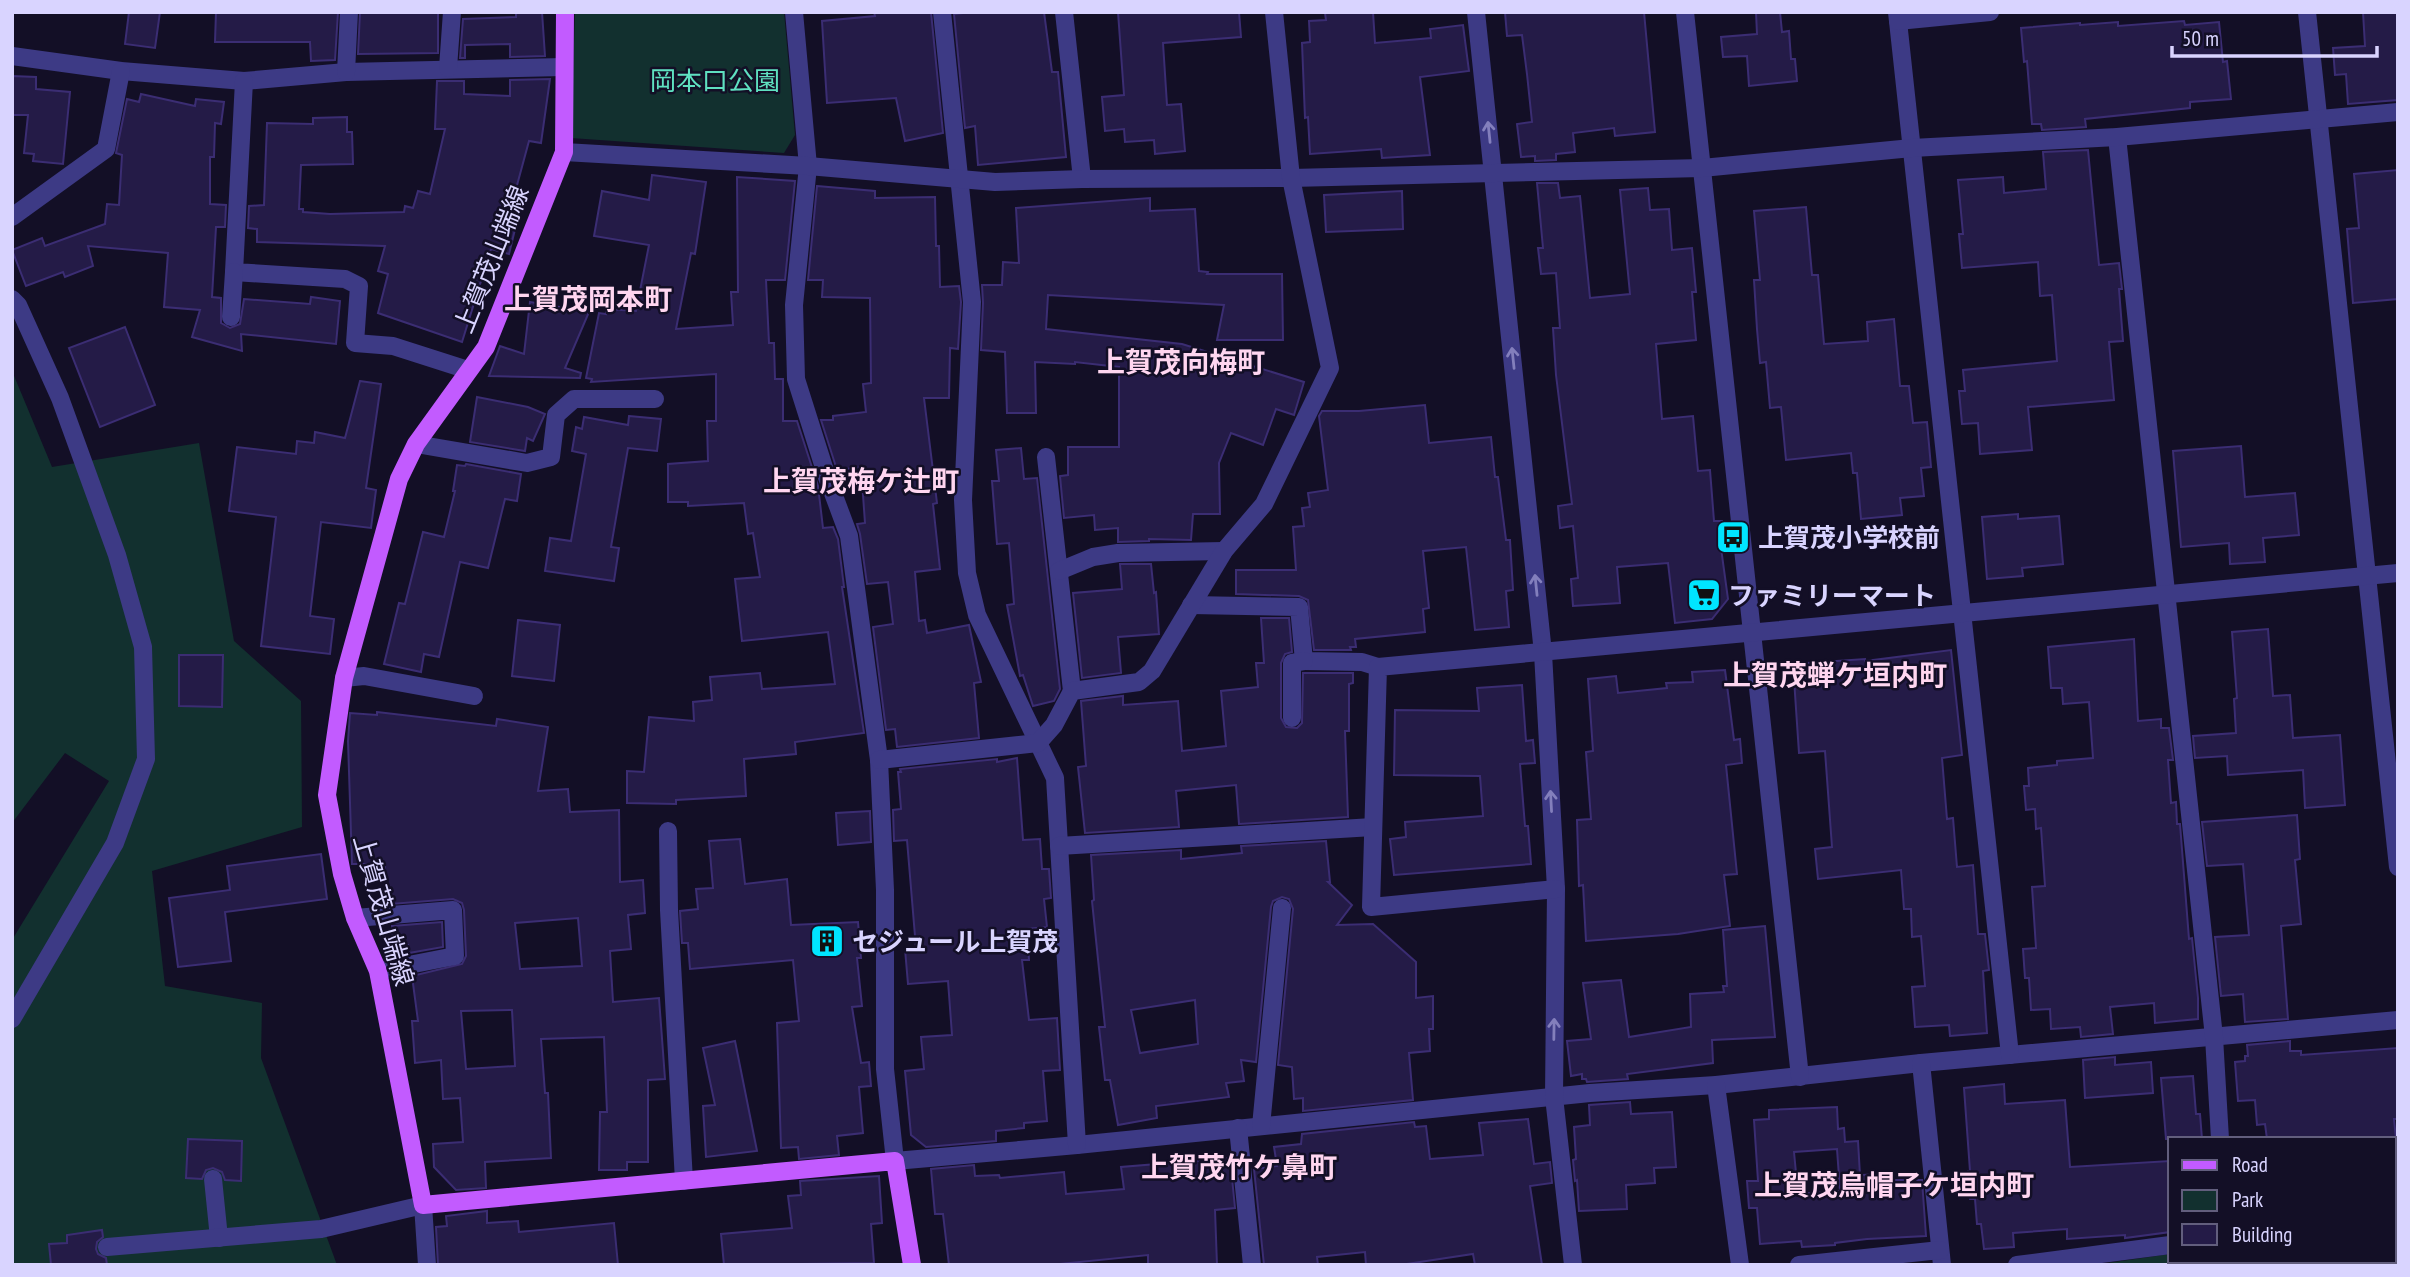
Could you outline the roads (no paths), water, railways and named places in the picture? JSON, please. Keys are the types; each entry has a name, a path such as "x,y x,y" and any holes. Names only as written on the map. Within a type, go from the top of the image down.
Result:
{"main road":[{"name":"上賀茂山端線","path":"423,1205 378,971 355,918 342,874 327,795 344,678 399,479 416,444 486,347 564,152 565,12"},
{"path":"423,1205 895,1161 912,1265"}],"street":[{"path":"346,72 349,12"},
{"path":"448,68 452,12"},
{"path":"794,12 808,166 794,305 796,379 849,536 879,760 885,890 885,1069 895,1161 1554,1097 1716,1085 1921,1063 2398,1020"},
{"path":"942,12 972,302 963,500 967,573 976,615 1055,778 1077,1145"},
{"path":"1064,12 1082,178"},
{"path":"1072,691 1139,682 1152,671 1224,551 1264,504 1329,368 1291,178 1274,12"},
{"path":"1476,12 1543,653 1556,889 1554,1097 1573,1265"},
{"path":"1685,12 1800,1077"},
{"path":"1990,12 1897,16 2010,1055"},
{"path":"2307,12 2398,867"},
{"path":"12,56 121,71 244,81 346,72 563,67"},
{"path":"12,217 106,149 121,71"},
{"path":"231,317 244,81"},
{"path":"564,152 808,166 995,182 1082,178 1291,178 1702,168 1912,148 2118,136 2398,111"},
{"path":"2118,136 2214,1037 2220,1137"},
{"path":"234,272 345,279 359,286 355,343 393,346 468,370"},
{"path":"12,299 18,305 60,398 117,555 143,648 146,759 115,843 12,1019"},
{"path":"416,444 527,463 551,457 556,415 574,399 655,398"},
{"path":"879,760 1038,743 1054,725 1072,691 1046,457"},
{"path":"1059,571 1093,557 1118,553 1224,551"},
{"path":"1292,718 1292,663 1362,662 1378,667 2398,573"},
{"path":"1191,605 1299,607 1304,662"},
{"path":"1378,667 1371,907 1556,889"},
{"path":"344,678 364,676 474,696"},
{"path":"1059,846 1373,827"},
{"path":"668,831 669,910 684,1181"},
{"path":"1261,1126 1282,908"},
{"path":"355,918 453,910 456,956 378,971"},
{"path":"1799,1265 1941,1257 1921,1063"},
{"path":"1716,1085 1740,1265"},
{"path":"1238,1128 1252,1265"},
{"path":"213,1179 219,1238"},
{"path":"107,1247 321,1229 423,1205 427,1265"},
{"path":"2017,1265 2168,1245"}],"place":[{"name":"上賀茂小学校前","path":"1733,537"},
{"name":"ファミリーマート","path":"1704,595"},
{"name":"セジュール上賀茂","path":"827,941"}],"district":[{"name":"上賀茂岡本町","path":"588,298"},
{"name":"上賀茂向梅町","path":"1181,361"},
{"name":"上賀茂梅ケ辻町","path":"861,480"},
{"name":"上賀茂蝉ケ垣内町","path":"1835,674"},
{"name":"上賀茂竹ケ鼻町","path":"1239,1166"},
{"name":"上賀茂烏帽子ケ垣内町","path":"1894,1184"}],"park label":[{"name":"岡本口公園","path":"715,80"}]}
